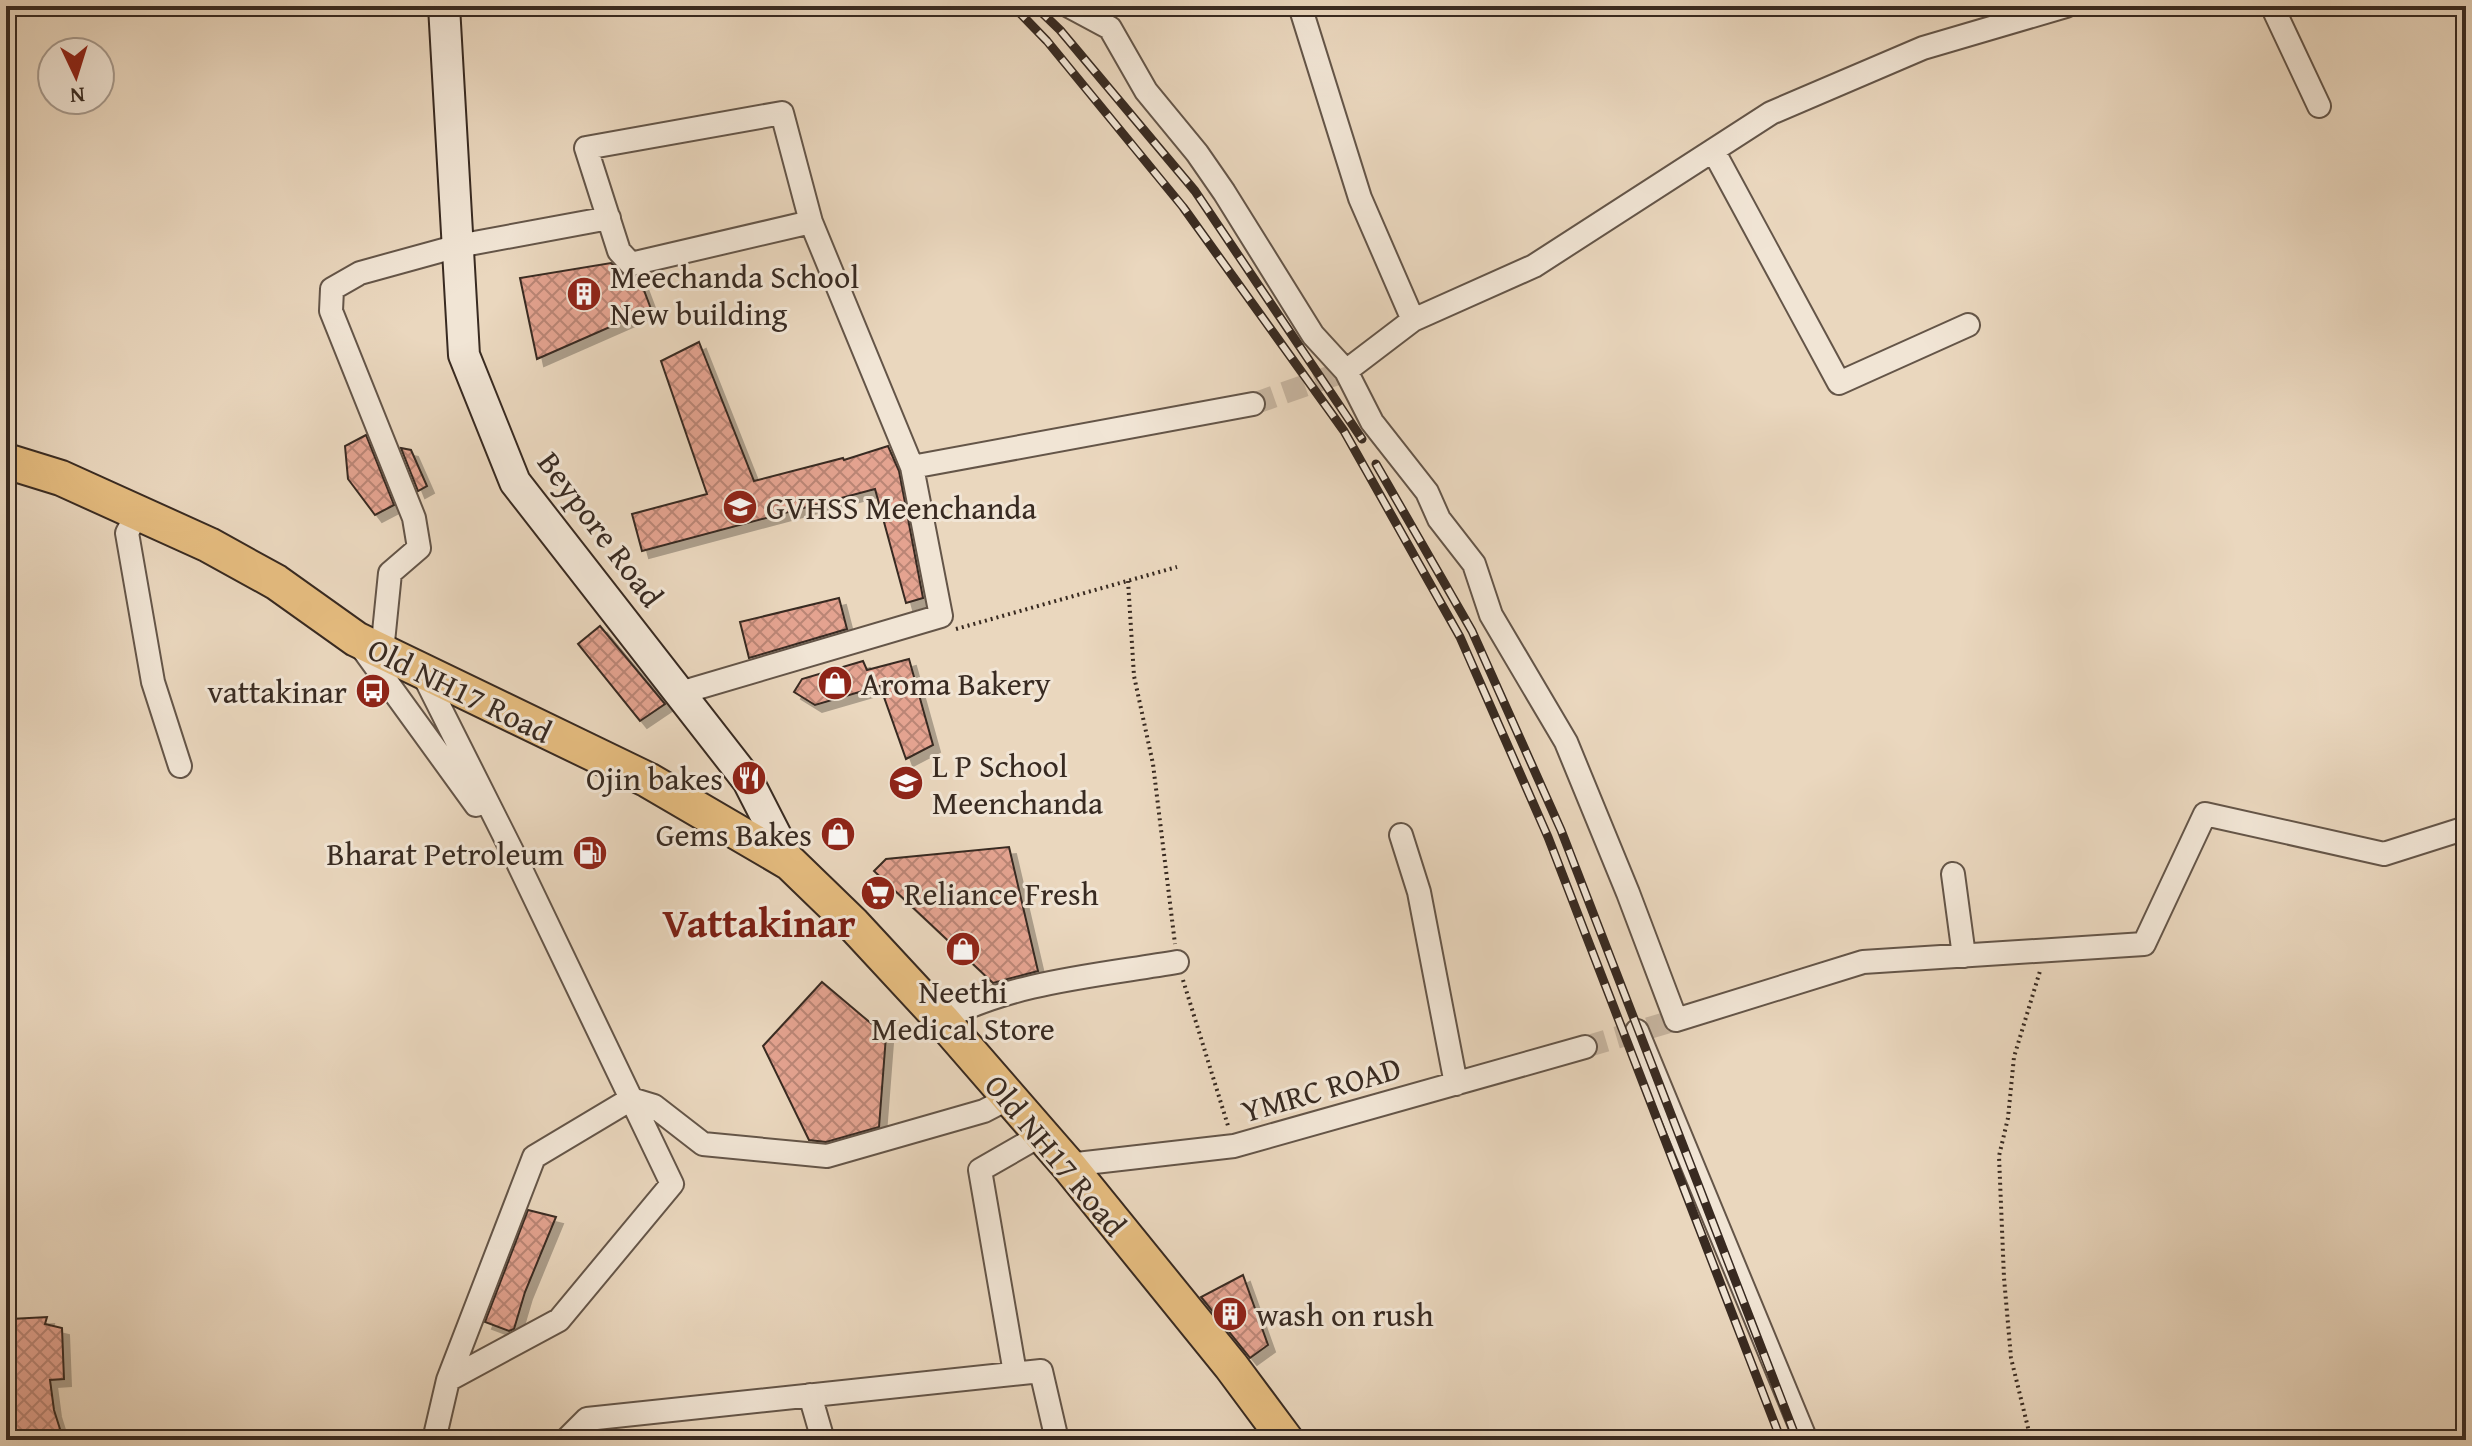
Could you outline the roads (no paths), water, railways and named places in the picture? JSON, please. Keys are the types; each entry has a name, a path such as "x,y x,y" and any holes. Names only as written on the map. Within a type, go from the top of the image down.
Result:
{"main road":[{"name":"Beypore Road","path":"444,6 464,355 515,482 748,781 790,863"},
{"name":"Old NH17 Road","path":"6,461 61,478 209,545 276,582 369,646 648,780 790,863 853,924 942,1020 1068,1165 1231,1366 1286,1440"}],"street":[{"path":"1069,6 1110,28 1146,91 1197,153 1313,335 1346,371 1372,422 1427,492 1439,519 1474,564 1491,615 1566,742 1676,1020 1863,962 2144,944 2205,814 2384,854 2466,828"},
{"path":"1300,6 1360,198 1413,320"},
{"path":"1346,371 1413,320 1534,266 1771,113 1923,48 2066,6"},
{"path":"2272,6 2319,106"},
{"path":"680,693 941,616 912,467 811,222 782,113 586,148 619,251 631,264 811,222"},
{"path":"1714,152 1839,383 1968,325"},
{"path":"517,861 369,646 390,573 419,548 414,518 331,311 332,289 360,273 458,246 609,218"},
{"path":"912,467 1253,404"},
{"path":"138,512 127,533 153,682 180,766"},
{"path":"421,670 517,861 672,1184 559,1320 448,1380"},
{"path":"1401,835 1419,892 1456,1084"},
{"path":"1953,874 1964,956"},
{"path":"942,1020 959,1011 1029,988 1177,962"},
{"path":"1637,1031 1806,1440"},
{"name":"YMRC ROAD","path":"1068,1165 1234,1146 1585,1047"},
{"path":"434,1440 448,1380 534,1157 631,1099 654,1106 703,1144 827,1156 984,1111 1009,1098"},
{"path":"1015,1373 980,1170 1041,1135"},
{"path":"566,1440 587,1419 1041,1371 1057,1440"},
{"path":"810,1395 823,1440"}],"tunnel":[{"path":"1253,404 1346,371"},
{"path":"1585,1047 1676,1020"}],"railway":[{"path":"1013,6 1047,41 1183,207 1344,431 1460,637 1548,837 1781,1440"},
{"path":"1035,6 1060,30 1195,191 1362,439"},
{"path":"1376,464 1472,631 1561,830 1797,1440"}],"place":[{"name":"Meechanda School New building","path":"584,294"},
{"name":"GVHSS Meenchanda","path":"740,507"},
{"name":"Aroma Bakery","path":"835,683"},
{"name":"vattakinar","path":"373,691"},
{"name":"Ojin bakes","path":"749,778"},
{"name":"L P School Meenchanda","path":"906,783"},
{"name":"Gems Bakes","path":"838,834"},
{"name":"Bharat Petroleum","path":"590,853"},
{"name":"Reliance Fresh","path":"878,893"},
{"name":"Neethi Medical Store","path":"963,949"},
{"name":"wash on rush","path":"1230,1314"}],"district":[{"name":"Vattakinar","path":"759,922"}]}
